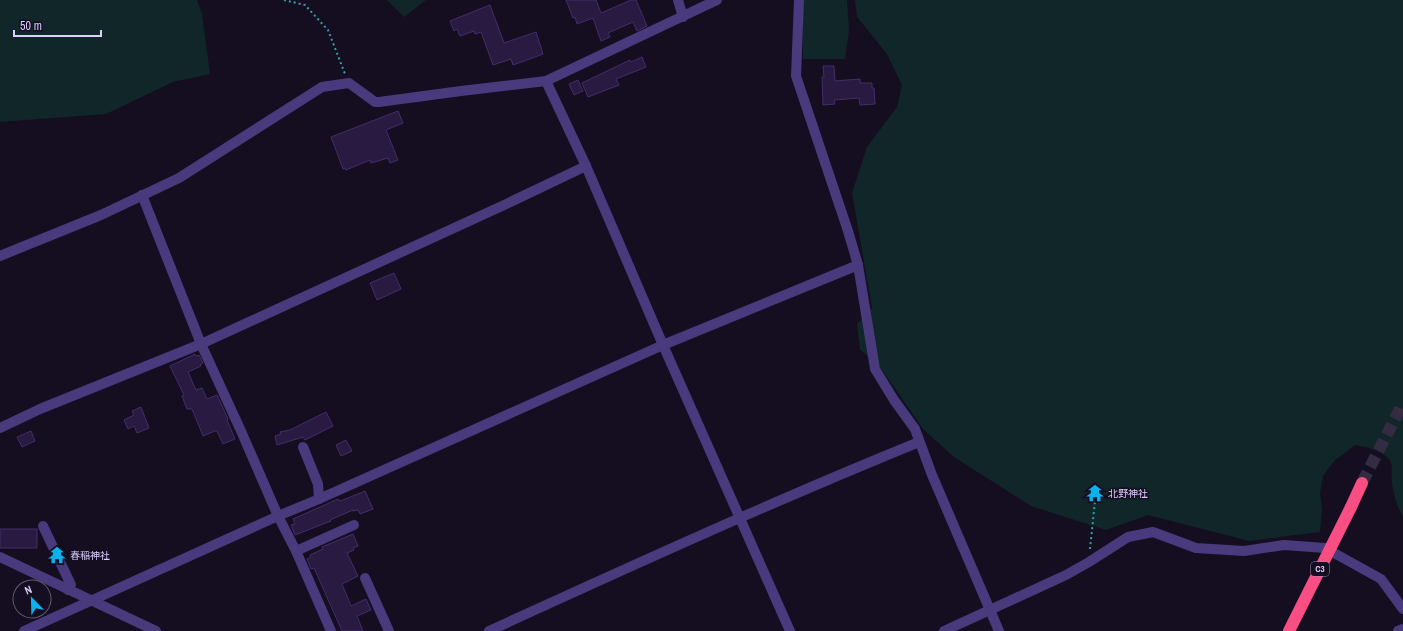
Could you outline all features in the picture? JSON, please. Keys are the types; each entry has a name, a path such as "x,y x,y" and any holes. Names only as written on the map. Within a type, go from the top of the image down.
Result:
{"highway":[{"name":"C3","path":"1289,631 1362,483"}],"street":[{"path":"678,0 683,17"},
{"path":"0,256 101,215 179,178 322,88 349,83 375,102 379,102 546,81 717,0"},
{"path":"799,0 796,76 848,230 858,265 875,369 914,429 918,442 999,631"},
{"path":"546,81 586,166 663,345 790,631"},
{"path":"0,428 40,409 201,344 586,166"},
{"path":"142,195 201,344 331,631"},
{"path":"24,631 278,516 320,499 663,345 858,265"},
{"path":"489,631 740,517 918,442"},
{"path":"303,448 318,484 320,499"},
{"path":"296,551 354,525"},
{"path":"43,526 70,585 68,590"},
{"path":"944,631 1066,575 1128,537 1153,532 1196,548 1244,551 1284,545 1325,548 1381,579 1403,609"},
{"path":"0,557 156,631"},
{"path":"364,578 389,631"},
{"path":"1398,631 1403,629"}],"path":[{"path":"284,0 305,6 328,30 349,83"},
{"path":"1088,562 1095,501"}],"green space":[{"path":"0,0 197,0 202,14 210,74 173,82 106,114 0,122"},
{"path":"387,0 426,0 404,17"},
{"path":"803,0 847,0 849,31 845,59 803,59"},
{"path":"855,0 1403,0 1403,517 1397,505 1392,481 1392,466 1387,457 1376,450 1355,445 1334,461 1323,476 1320,493 1322,510 1320,532 1249,541 1148,515 1106,530 1031,506 954,457 923,429 878,364 860,350 857,324 872,308 852,193 867,147 897,107 902,85 887,54 857,17"}],"building":[{"path":"566,0 596,0 601,13 631,0 636,0 647,26 637,31 633,22 608,33 610,37 601,41 593,18 577,24"},
{"path":"490,5 504,43 536,32 543,54 513,65 511,59 493,65 481,32 475,34 474,31 460,36 457,29 454,31 450,21"},
{"path":"642,57 646,67 616,79 619,85 588,97 582,83 630,60 631,62"},
{"path":"823,66 834,66 835,81 860,79 860,83 872,83 872,88 874,88 875,104 860,105 859,98 834,100 835,104 823,105"},
{"path":"578,80 583,91 574,95 569,84"},
{"path":"398,111 403,123 386,130 398,160 390,163 388,158 371,163 370,160 346,170 345,168 343,169 331,137"},
{"path":"394,273 401,289 377,300 370,283"},
{"path":"195,354 196,356 199,355 203,363 200,365 201,366 188,372 196,390 202,388 207,399 217,395 235,439 223,444 217,431 203,436 192,409 187,409 182,396 184,395 170,366"},
{"path":"141,407 149,428 137,433 134,426 128,429 124,420 134,415 132,411"},
{"path":"326,412 333,426 305,440 303,437 277,445 275,436 281,434 280,432 290,430"},
{"path":"31,431 35,441 22,447 17,437"},
{"path":"346,440 352,451 341,456 336,445"},
{"name":"北野神社","path":"1090,488 1101,489 1100,498 1089,497"},
{"path":"365,491 373,509 360,514 358,510 353,510 330,520 331,521 295,535 291,525 295,524 293,519 338,499 339,501 343,500"},
{"path":"0,529 37,529 37,548 0,548"},
{"path":"353,534 358,546 353,548 354,550 347,553 358,576 342,584 351,606 366,599 371,610 357,616 363,631 342,631 314,568 311,569 307,559 311,557 310,555 323,549 322,547"}],"tunnel":[{"path":"1362,483 1403,403"}],"place":[{"name":"北野神社","path":"1095,493"},
{"name":"春稲神社","path":"57,555"}]}
